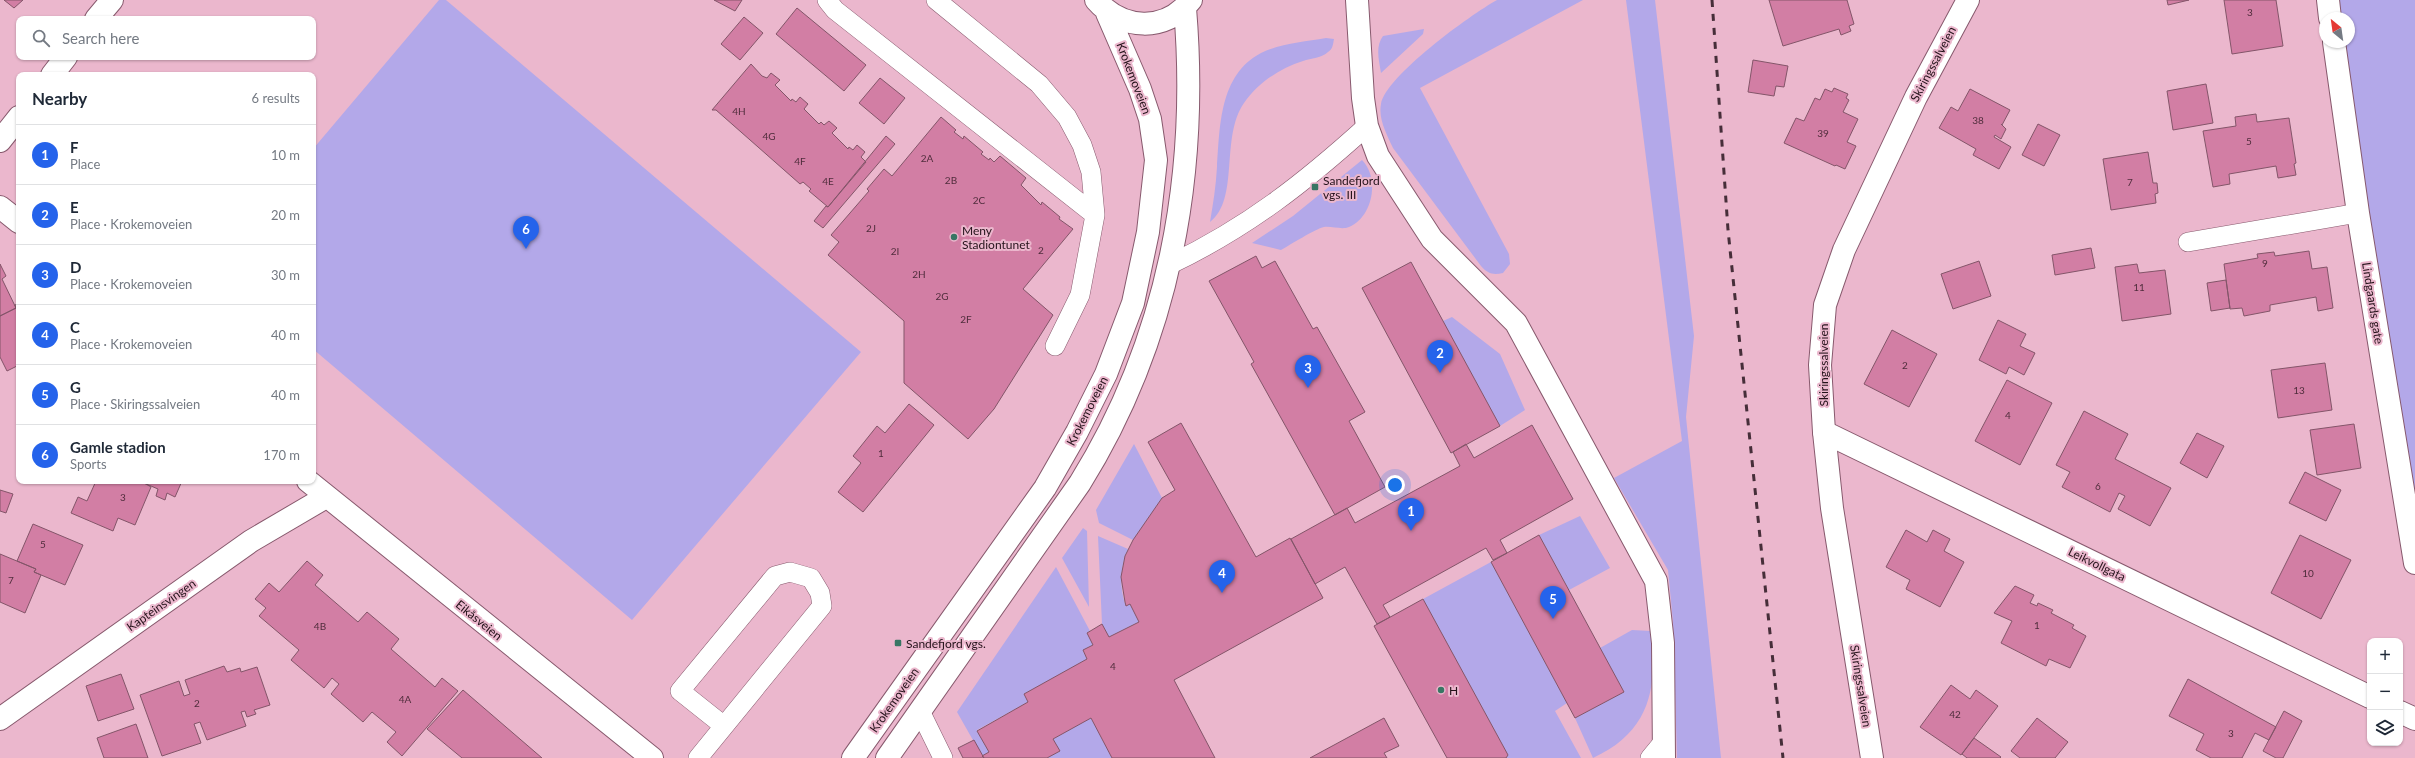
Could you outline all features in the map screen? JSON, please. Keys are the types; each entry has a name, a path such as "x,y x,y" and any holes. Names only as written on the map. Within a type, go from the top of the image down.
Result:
{"street":[{"path":"99,16 112,0"},
{"path":"1357,0 1363,98 1367,126 1378,156 1432,239 1516,323 1656,582 1663,643 1664,749"},
{"name":"Skiringssalveien","path":"1872,758 1832,508 1824,432 1820,365 1825,305 1830,286 1844,250 1916,97 1968,0"},
{"path":"2328,0 2329,12"},
{"path":"1101,6 1128,23 1152,24 1170,18 1188,4"},
{"path":"887,758 1080,483 1102,447 1131,386 1153,325 1171,264 1181,206 1187,144 1189,54 1188,4"},
{"name":"Krokemoveien","path":"853,758 1045,488 1078,432 1106,374 1133,303 1148,232 1156,160 1150,119 1140,89 1101,6"},
{"name":"Lindgaards gate","path":"2335,48 2358,213 2415,559"},
{"path":"54,72 64,60"},
{"path":"0,141 16,121"},
{"path":"0,207 16,220"},
{"name":"Leikvollgata","path":"1824,432 2367,696"},
{"name":"Eikåsveien","path":"311,484 652,758"},
{"name":"Kapteinsvingen","path":"0,719 251,541 326,497"},
{"path":"2403,713 2415,719"}],"lane":[{"path":"827,0 835,10 1095,215"},
{"path":"936,0 1039,84 1066,117 1082,145 1091,172 1095,215 1080,295 1055,346"},
{"path":"1171,264 1235,230 1274,205 1317,171 1367,126"},
{"path":"2188,242 2358,213"},
{"path":"698,758 822,606 820,593 811,578 790,572 775,576 680,691 724,726"},
{"path":"920,711 943,758"},
{"path":"1650,758 1664,749"}],"shaded area":[{"path":"439,0 446,0 861,352 632,620 316,352 316,145"},
{"path":"1497,0 1583,0 1420,88 1509,254 1510,264 1503,273 1496,274 1486,271 1481,266 1393,148 1384,127 1380,110 1386,92 1397,78 1450,32"},
{"path":"1626,0 1655,0 1694,336 1686,417 1721,758 1677,758 1673,622 1668,570 1614,478 1682,441"},
{"path":"2322,0 2415,0 2415,563 2330,48 2355,48 2355,12 2324,12"},
{"path":"1424,29 1423,34 1381,73 1378,49 1383,36"},
{"path":"1326,38 1334,39 1330,51 1323,56 1294,64 1278,72 1256,89 1244,103 1237,117 1233,133 1225,198 1219,212 1210,222 1216,181 1221,119 1229,88 1237,74 1247,63 1261,53 1276,47 1293,43"},
{"path":"1362,160 1368,168 1372,186 1368,206 1364,215 1357,222 1346,228 1320,228 1281,250 1252,243 1293,216"},
{"path":"1452,317 1500,354 1525,410 1500,426 1443,321"},
{"path":"1134,444 1162,498 1133,540 1099,523 1096,510"},
{"path":"1580,516 1610,568 1569,590 1539,535"},
{"path":"1083,528 1087,531 1089,607 1062,558"},
{"path":"1098,536 1128,549 1122,570 1122,592 1126,606 1130,604 1139,622 1109,637 1102,624"},
{"path":"1491,562 1567,703 1555,711 1581,758 1506,758 1508,755 1423,599"},
{"path":"1056,567 1090,631 1087,633 1093,645 1083,651 1087,659 1024,694 1028,702 977,730 989,752 982,756 957,712"},
{"path":"1632,630 1651,631 1653,671 1651,689 1646,706 1638,721 1627,735 1612,747 1593,758 1575,718 1624,692 1600,648"},
{"path":"1091,718 1112,758 1047,758 1060,751 1053,739"}],"building":[{"path":"4,0 23,0 14,8"},
{"path":"714,0 742,0 735,11"},
{"path":"1769,0 1847,0 1854,24 1849,26 1851,31 1841,35 1839,29 1783,46"},
{"path":"2167,0 2189,0 2168,5"},
{"path":"2224,0 2276,0 2283,46 2232,54"},
{"path":"797,8 866,65 844,91 776,34"},
{"path":"744,17 763,33 740,60 721,44"},
{"path":"1753,60 1788,66 1784,87 1776,86 1774,96 1748,92"},
{"path":"751,64 762,76 767,78 771,73 780,80 775,85 791,101 792,99 796,102 800,97 808,104 804,109 819,124 821,122 824,125 829,121 837,128 832,133 848,149 849,147 853,150 857,145 865,152 861,157 866,162 828,207 809,191 811,189 803,182 800,184 716,110 712,110"},
{"path":"880,78 905,98 884,124 859,103"},
{"path":"2206,84 2213,123 2173,130 2167,91"},
{"path":"1834,88 1848,94 1846,98 1849,100 1843,112 1858,119 1847,142 1856,146 1845,169 1784,143 1796,118 1804,121 1815,98 1820,100 1825,89 1832,92"},
{"path":"1970,89 2010,110 2002,125 2006,129 2001,139 1995,135 1994,137 2011,147 1999,169 1973,155 1976,149 1939,128 1951,107 1958,111"},
{"path":"2256,114 2257,122 2289,118 2296,163 2294,164 2296,175 2278,178 2276,166 2229,174 2230,184 2213,187 2203,131 2236,126 2235,117"},
{"path":"941,117 956,130 954,132 963,139 964,136 983,152 981,154 989,160 990,158 994,162 1000,156 1026,178 1021,185 1041,205 1042,202 1060,217 1059,219 1073,229 1023,289 1053,315 994,409 968,439 904,383 904,321 828,255 839,242 831,235 869,191 867,189 884,169 892,176"},
{"path":"2038,124 2060,135 2044,166 2022,155"},
{"path":"886,136 895,144 823,228 814,221 826,206 828,207"},
{"path":"2148,152 2153,183 2157,183 2158,193 2155,194 2156,203 2111,210 2103,159"},
{"path":"2091,248 2095,268 2055,275 2052,255"},
{"path":"2309,251 2312,269 2327,267 2333,308 2318,311 2316,297 2270,305 2270,311 2244,316 2242,308 2230,309 2224,264 2258,258 2257,254 2274,252 2275,256"},
{"path":"1256,256 1262,268 1275,261 1313,329 1317,327 1365,412 1349,421 1385,487 1335,515 1251,364 1254,362 1209,281"},
{"path":"1979,261 1991,296 1953,309 1941,274"},
{"path":"1411,262 1500,426 1451,453 1362,288"},
{"path":"0,264 6,276 2,279 16,308 0,316"},
{"path":"2137,264 2139,273 2165,270 2171,314 2122,321 2115,267"},
{"path":"2226,280 2230,308 2211,311 2207,283"},
{"path":"16,308 16,366 7,371 0,357 0,316"},
{"path":"1998,320 2026,334 2020,346 2035,353 2024,375 2009,367 2006,374 1979,360"},
{"path":"1892,330 1937,354 1909,407 1864,384"},
{"path":"2325,363 2332,410 2278,418 2271,370"},
{"path":"2007,380 2052,403 2020,465 1975,441"},
{"path":"909,404 934,425 863,512 838,492 861,463 853,456 877,426 885,433"},
{"path":"2084,411 2128,434 2115,459 2171,488 2150,526 2118,509 2125,496 2119,493 2110,512 2062,487 2070,472 2056,465"},
{"path":"1181,423 1256,557 1290,538 1323,598 1174,680 1215,758 1112,758 1091,718 1053,739 1060,751 1047,758 984,758 982,756 989,752 977,731 1028,702 1024,694 1087,659 1083,650 1093,645 1087,633 1102,624 1109,637 1139,622 1130,604 1126,606 1125,602 1121,577 1125,556 1133,540 1162,498 1175,490 1148,442"},
{"path":"2354,424 2361,468 2317,475 2310,430"},
{"path":"1532,425 1573,499 1500,540 1507,553 1493,560 1486,548 1383,605 1390,617 1377,624 1345,567 1315,584 1291,539 1347,508 1355,523 1460,466 1453,452 1466,444 1474,458"},
{"path":"2197,433 2224,446 2207,478 2180,463"},
{"path":"2305,472 2341,490 2326,521 2289,503"},
{"path":"95,484 146,484 151,487 135,525 118,518 113,531 71,513 78,497 87,501"},
{"path":"146,484 181,484 175,497 167,493 165,500 156,496 158,489"},
{"path":"0,490 13,494 6,513 0,511"},
{"path":"33,524 83,545 65,585 34,572 36,569 17,561"},
{"path":"1906,530 1927,542 1933,530 1950,539 1944,551 1964,562 1940,607 1906,589 1910,580 1886,567"},
{"path":"1539,535 1624,692 1575,718 1491,562"},
{"path":"2300,535 2351,560 2321,619 2271,593"},
{"path":"0,554 36,569 34,572 41,575 25,613 0,602"},
{"path":"307,561 323,575 315,585 358,622 367,612 399,639 391,649 435,687 442,678 458,691 402,756 387,742 396,732 372,712 363,722 331,694 339,684 332,678 324,688 291,660 299,650 259,616 266,608 255,599 269,583 279,592"},
{"path":"2015,586 2034,595 2030,603 2037,606 2038,603 2053,610 2051,613 2074,625 2072,628 2086,636 2070,668 2049,659 2046,666 2001,643 2012,621 1994,613"},
{"name":"H","path":"1423,599 1508,755 1506,758 1447,758 1374,626"},
{"path":"224,666 227,672 240,668 241,672 257,667 270,705 254,710 256,714 247,717 245,711 241,712 246,726 207,740 200,722 194,724 201,743 162,756 140,695 179,681 184,696 190,694 185,680"},
{"path":"121,674 134,709 98,721 86,686"},
{"path":"2188,679 2276,727 2269,740 2255,733 2242,758 2211,758 2196,750 2204,734 2169,716"},
{"path":"1951,685 1970,699 1976,690 1998,706 1961,755 1920,727"},
{"path":"463,690 542,758 462,758 427,729"},
{"path":"2284,711 2302,721 2283,758 2276,758 2263,751"},
{"path":"1384,718 1399,746 1384,753 1387,758 1310,758"},
{"path":"2037,718 2068,742 2055,758 2020,758 2011,751"},
{"path":"136,724 148,758 104,758 97,738"},
{"path":"1974,738 2001,757 1967,758 1962,754"},
{"path":"974,740 984,758 963,758 958,748"}],"railway":[{"path":"1712,0 1728,230 1783,758"}],"place":[{"name":"Sandefjord vgs. III","path":"1315,187"},
{"name":"Meny Stadiontunet","path":"954,237"},
{"name":"Gamle stadion","path":"526,249"},
{"name":"E","path":"1440,373"},
{"name":"D","path":"1308,388"},
{"name":"F","path":"1411,531"},
{"name":"C","path":"1222,593"},
{"name":"G","path":"1553,619"},
{"name":"Sandefjord vgs.","path":"898,643"},
{"name":"H","path":"1441,690"}]}
